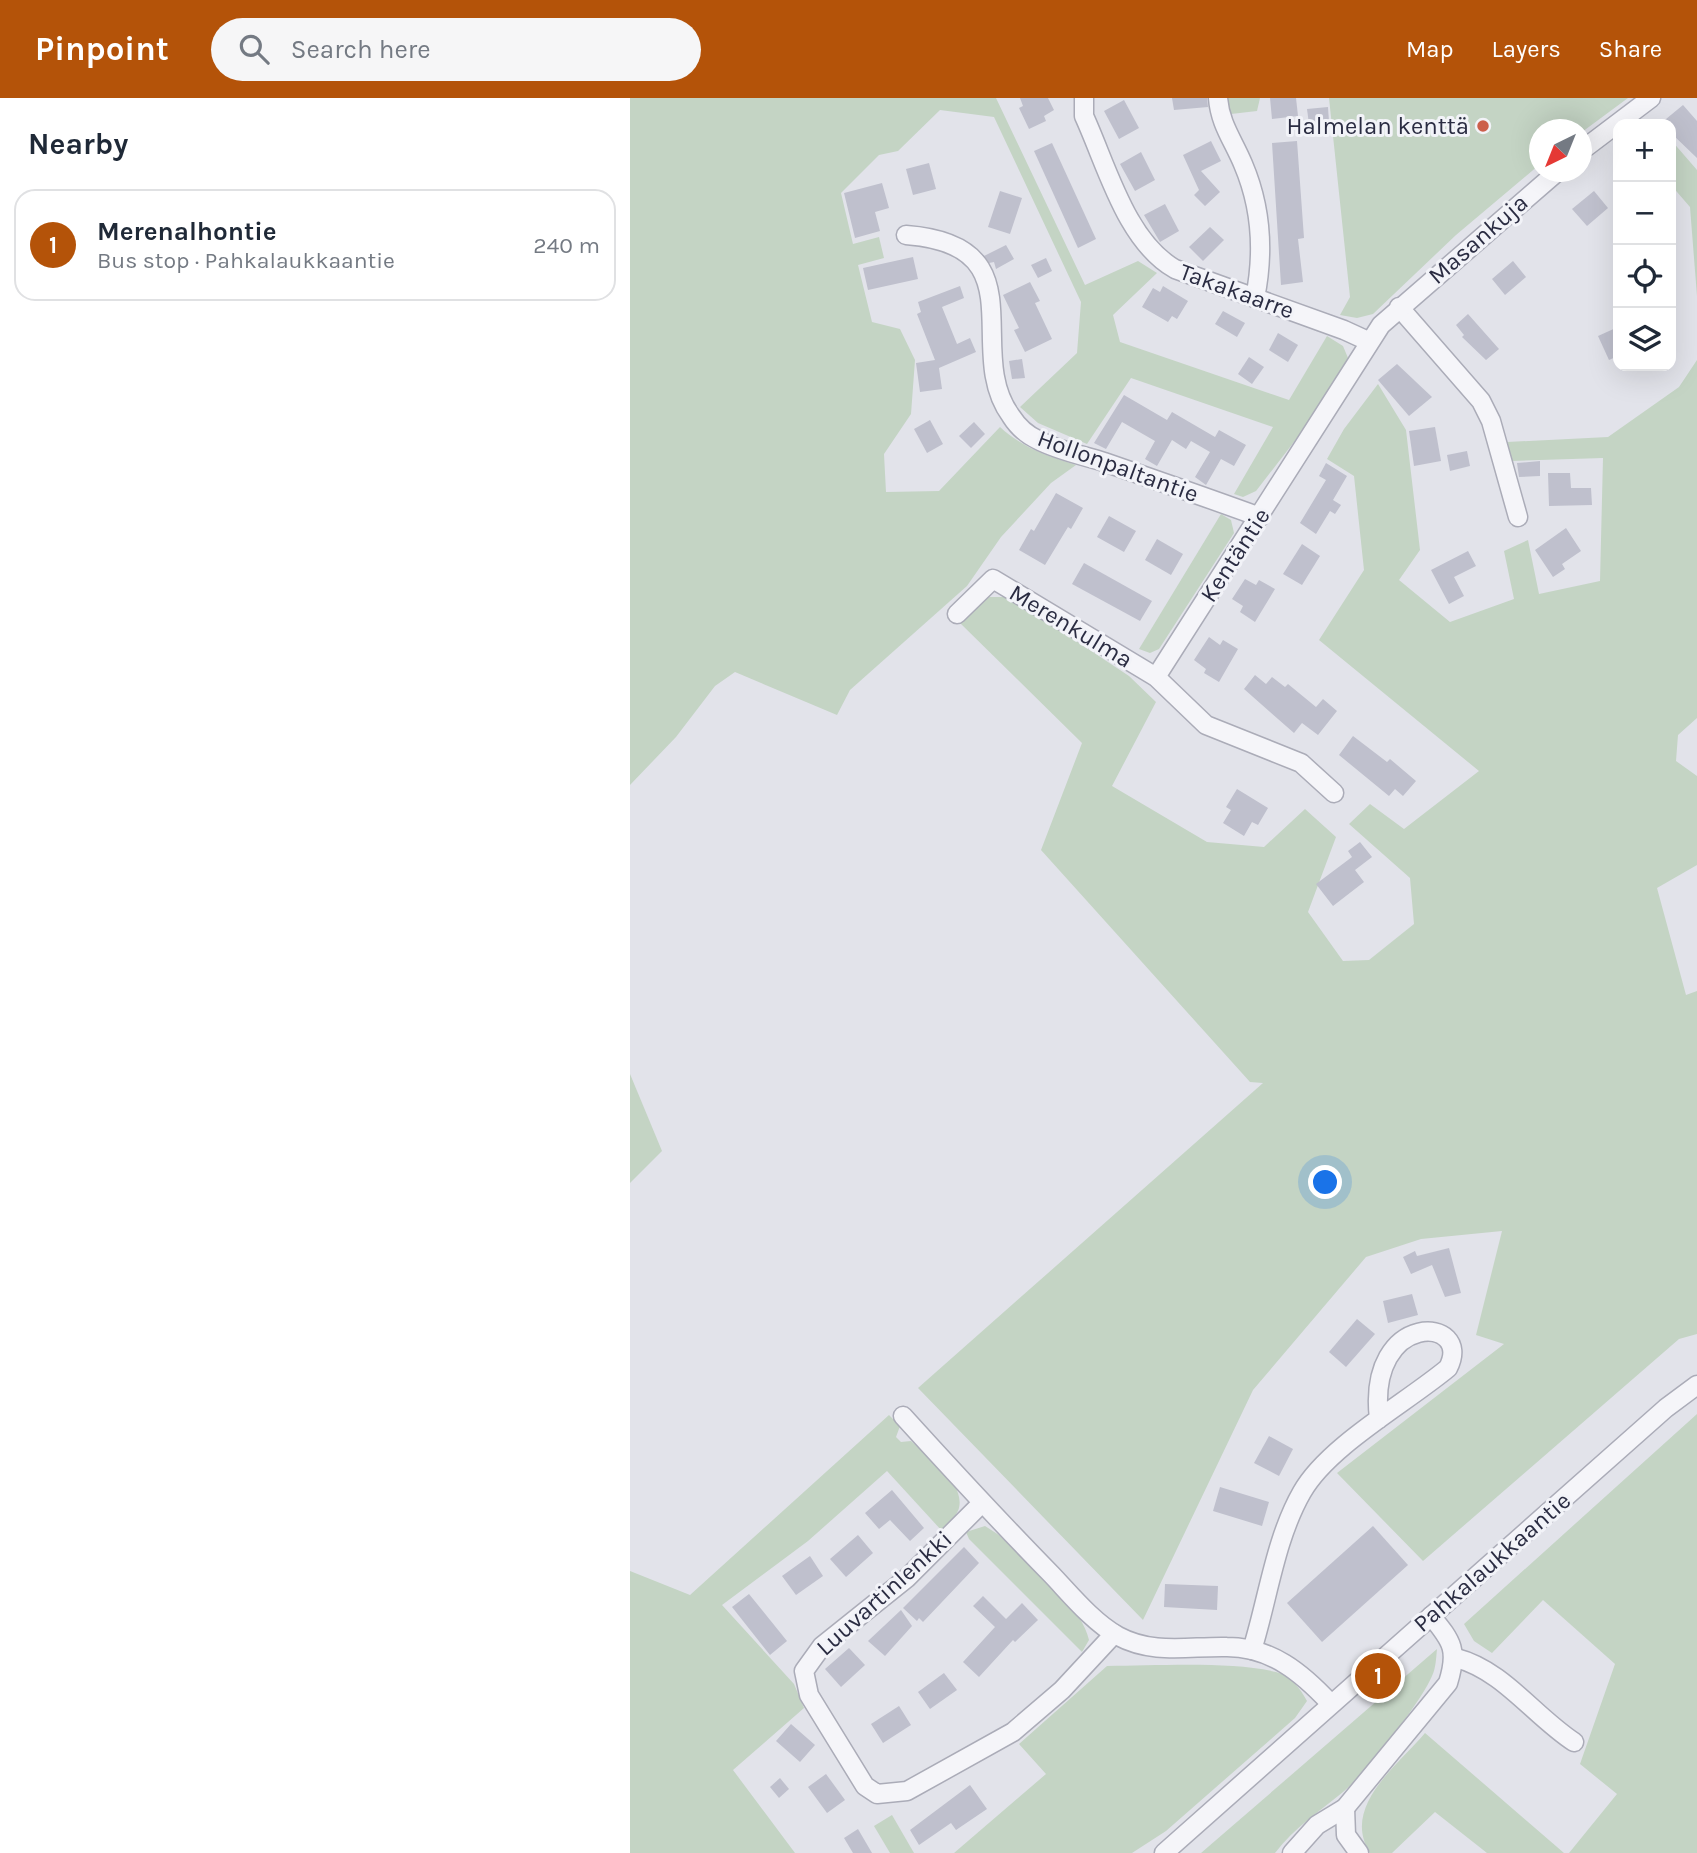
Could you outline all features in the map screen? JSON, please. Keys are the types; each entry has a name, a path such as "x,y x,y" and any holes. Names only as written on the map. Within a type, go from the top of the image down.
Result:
{"street":[{"name":"Takakaarre","path":"1083,98 1084,116 1130,219 1145,245 1157,259 1175,269 1368,341"},
{"path":"1218,98 1222,124 1243,164 1259,214 1259,278 1255,298"},
{"path":"1592,143 1651,98"},
{"name":"Masankuja","path":"1313,434 1368,341 1399,307 1544,182"},
{"name":"Hollonpaltantie","path":"905,234 936,237 956,244 979,268 990,300 997,381 1003,405 1023,431 1055,448 1260,517"},
{"path":"1399,307 1480,401 1491,421 1518,517"},
{"name":"Kentäntie","path":"1156,677 1313,434"},
{"name":"Merenkulma","path":"957,614 993,579 1156,677"},
{"path":"1156,677 1206,725 1301,763 1334,793"},
{"path":"1252,1650 1286,1531 1303,1489 1327,1463 1379,1419 1448,1368 1454,1356 1451,1346 1442,1335 1426,1329 1414,1332 1402,1339 1392,1351 1383,1366 1377,1394 1379,1419"},
{"name":"Pahkalaukkaantie","path":"1164,1853 1330,1703 1666,1408 1697,1385"},
{"path":"903,1416 981,1504 1077,1601 1114,1634 1131,1642 1171,1650 1228,1646 1252,1650 1288,1665 1304,1676 1330,1703"},
{"name":"Luuvartinlenkki","path":"981,1504 907,1578 822,1646 804,1671 809,1695 866,1786 877,1794 907,1791 1005,1737 1033,1717 1062,1690 1114,1634"},
{"path":"1292,1853 1317,1825 1345,1808 1448,1683 1456,1658 1447,1635 1431,1616"},
{"path":"1456,1658 1474,1663 1493,1675 1549,1726 1574,1742"},
{"path":"1345,1808 1346,1835 1359,1853"}],"green space":[{"path":"630,98 996,98 1085,285 1138,261 1157,273 1113,315 1120,342 1289,400 1327,336 1343,346 1348,358 1314,416 1256,491 1243,497 1234,494 1273,427 1131,378 1087,444 1038,423 1020,407 1077,353 1081,302 994,117 940,110 898,151 879,155 841,193 853,244 879,237 884,258 858,265 872,322 900,329 915,360 911,414 884,454 886,492 939,491 1000,427 1018,441 1036,450 1076,465 1051,483 1001,537 967,586 850,690 837,715 735,672 715,686 676,737 630,785"},
{"path":"1226,98 1260,98 1257,111 1231,114"},
{"path":"1329,98 1628,98 1592,125 1592,119 1529,119 1529,173 1456,235 1373,314 1357,318 1340,315 1350,297"},
{"path":"1676,146 1697,170 1697,296 1690,207 1676,191"},
{"path":"1697,360 1697,718 1678,735 1676,761 1697,776 1697,865 1657,888 1686,995 1697,991 1697,1334 1679,1339 1423,1561 1337,1473 1504,1344 1476,1335 1502,1231 1421,1239 1366,1257 1253,1390 1143,1620 918,1388 1263,1083 1250,1082 1041,850 1082,743 960,623 989,597 1010,597 1129,676 1156,702 1112,786 1207,842 1264,847 1305,809 1336,837 1308,912 1343,961 1369,960 1414,924 1410,878 1349,824 1370,804 1404,829 1479,771 1319,640 1364,570 1354,476 1327,459 1344,429 1378,384 1406,430 1420,550 1399,580 1450,622 1514,599 1504,551 1528,540 1539,594 1600,581 1603,458 1511,461 1507,442 1608,437 1679,387"},
{"path":"1221,514 1231,520 1234,533 1159,649 1150,653 1139,649"},
{"path":"630,1074 662,1151 630,1183"},
{"path":"1697,1414 1697,1853 1569,1853 1617,1794 1580,1764 1615,1664 1543,1600 1492,1653 1474,1641 1464,1624"},
{"path":"889,1415 900,1426 896,1437 901,1442 911,1441 944,1471 956,1489 959,1508 942,1531 887,1471 808,1541 722,1605 794,1684 804,1708 733,1770 795,1853 630,1853 630,1571 690,1595"},
{"path":"985,1526 999,1535 1037,1570 1075,1612 1089,1640 1082,1652 969,1539 966,1532"},
{"path":"1437,1649 1434,1670 1426,1688 1378,1754 1353,1783 1299,1828 1275,1853 1201,1853"},
{"path":"1107,1666 1237,1666 1276,1672 1291,1680 1307,1701 1295,1718 1166,1831 1132,1853 954,1853 1046,1774 1019,1744"},
{"path":"1425,1733 1564,1853 1487,1853 1435,1812 1392,1853 1370,1853 1363,1836 1362,1819 1367,1804 1388,1773"},
{"path":"892,1815 914,1853 890,1853 874,1826"}],"building":[{"path":"1020,98 1048,98 1054,110 1044,116 1046,121 1029,129 1019,108 1023,106"},
{"path":"1172,98 1207,98 1208,107 1174,110"},
{"path":"1270,98 1296,98 1298,116 1272,119"},
{"path":"1124,100 1139,128 1119,139 1104,111"},
{"path":"1683,105 1697,121 1697,158 1676,138 1676,119 1666,119"},
{"path":"1328,107 1329,122 1309,124 1307,109"},
{"path":"1211,141 1221,161 1201,171 1220,192 1205,206 1194,195 1199,190 1183,155"},
{"path":"1297,141 1304,238 1298,239 1303,282 1281,285 1272,143"},
{"path":"1052,143 1096,239 1078,248 1034,151"},
{"path":"1141,152 1155,180 1135,191 1120,164"},
{"path":"929,163 936,189 913,195 906,169"},
{"path":"882,183 889,208 875,212 880,231 855,238 844,193"},
{"path":"1000,191 1022,198 1010,234 988,227"},
{"path":"1594,191 1608,208 1587,226 1572,209"},
{"path":"1165,204 1179,231 1160,242 1144,215"},
{"path":"1210,227 1224,240 1203,261 1189,247"},
{"path":"1006,245 1014,259 996,269 994,262 989,263 984,256"},
{"path":"913,257 918,279 868,290 863,268"},
{"path":"1046,258 1052,271 1038,278 1031,265"},
{"path":"1513,261 1526,277 1505,295 1492,279"},
{"path":"1030,282 1040,301 1035,303 1052,339 1025,352 1014,330 1019,328 1003,295"},
{"path":"960,286 964,298 942,307 957,344 970,338 976,352 939,368 942,389 920,392 916,363 935,360 917,314 921,312 918,302"},
{"path":"1163,286 1188,301 1177,319 1172,316 1168,322 1142,307 1153,288 1160,292"},
{"path":"1223,311 1245,323 1237,337 1215,324"},
{"path":"1468,314 1499,349 1486,360 1462,337 1464,335 1456,325"},
{"path":"1613,329 1613,358 1609,360 1598,336"},
{"path":"1278,333 1298,345 1288,362 1269,350"},
{"path":"1249,357 1264,367 1252,384 1238,374"},
{"path":"1022,359 1025,378 1012,379 1009,361"},
{"path":"1397,364 1432,397 1409,416 1378,380"},
{"path":"1124,395 1167,420 1172,412 1215,437 1219,430 1246,445 1234,466 1221,459 1206,485 1195,477 1210,452 1191,441 1186,449 1172,440 1157,466 1145,459 1155,441 1122,422 1106,449 1094,443"},
{"path":"930,420 943,444 927,453 914,429"},
{"path":"974,422 985,434 971,448 959,436"},
{"path":"1435,427 1441,461 1414,466 1409,431"},
{"path":"1467,451 1470,466 1450,471 1447,455"},
{"path":"1540,461 1540,476 1519,477 1517,463"},
{"path":"1326,463 1347,476 1333,500 1341,505 1335,514 1330,511 1316,534 1300,523 1326,480 1319,476"},
{"path":"1548,473 1570,473 1571,488 1591,488 1592,505 1549,506"},
{"path":"1056,493 1083,508 1045,565 1019,550 1031,529 1034,531"},
{"path":"1109,516 1136,531 1124,552 1097,537"},
{"path":"1566,528 1581,551 1562,564 1565,569 1553,577 1535,550"},
{"path":"1157,539 1183,554 1171,575 1145,560"},
{"path":"1302,544 1320,556 1302,585 1283,574"},
{"path":"1468,551 1476,566 1454,577 1464,596 1449,604 1431,570"},
{"path":"1084,563 1152,601 1140,621 1072,584"},
{"path":"1245,579 1256,585 1259,580 1275,589 1255,622 1240,612 1243,606 1232,599"},
{"path":"1209,637 1220,645 1223,640 1238,649 1219,682 1204,673 1206,669 1194,660"},
{"path":"1255,675 1266,684 1272,677 1285,687 1288,684 1316,707 1323,699 1337,711 1318,735 1302,723 1294,733 1244,689"},
{"path":"1353,736 1387,762 1390,759 1416,781 1403,796 1395,789 1389,796 1339,755"},
{"path":"1237,789 1268,808 1258,825 1252,822 1244,836 1223,823 1231,810 1226,807"},
{"path":"1360,842 1372,857 1355,870 1364,882 1333,906 1316,884 1352,857 1348,851"},
{"path":"1449,1248 1461,1293 1445,1297 1432,1265 1411,1274 1403,1257 1415,1251 1417,1256"},
{"path":"1412,1294 1418,1315 1388,1323 1383,1301"},
{"path":"1357,1319 1375,1334 1346,1367 1329,1352"},
{"path":"1269,1436 1293,1449 1279,1476 1254,1463"},
{"path":"1220,1487 1269,1502 1262,1526 1213,1511"},
{"path":"892,1490 924,1528 910,1541 890,1520 879,1529 865,1513"},
{"path":"1373,1526 1408,1565 1322,1642 1287,1603"},
{"path":"858,1535 873,1553 846,1577 830,1559"},
{"path":"964,1547 979,1563 923,1622 919,1618 917,1621 903,1608"},
{"path":"810,1556 823,1576 796,1595 782,1576"},
{"path":"1165,1584 1218,1586 1217,1610 1164,1607"},
{"path":"749,1594 787,1641 770,1655 732,1607"},
{"path":"983,1596 1006,1619 1022,1603 1038,1620 1015,1642 1013,1640 979,1677 963,1662 995,1627 973,1606"},
{"path":"901,1610 912,1626 885,1656 868,1641"},
{"path":"849,1648 865,1665 841,1687 825,1669"},
{"path":"944,1673 957,1690 930,1709 918,1692"},
{"path":"899,1706 911,1725 883,1743 871,1724"},
{"path":"791,1724 815,1745 800,1762 776,1741"},
{"path":"826,1774 845,1800 827,1813 808,1787"},
{"path":"780,1778 789,1789 779,1798 770,1787"},
{"path":"970,1785 987,1809 956,1830 951,1823 919,1845 910,1830"},
{"path":"858,1829 872,1853 853,1853 844,1838"}],"place":[{"name":"Halmelan kenttä","path":"1483,126"},
{"name":"Merenalhontie","path":"1378,1676"}]}
